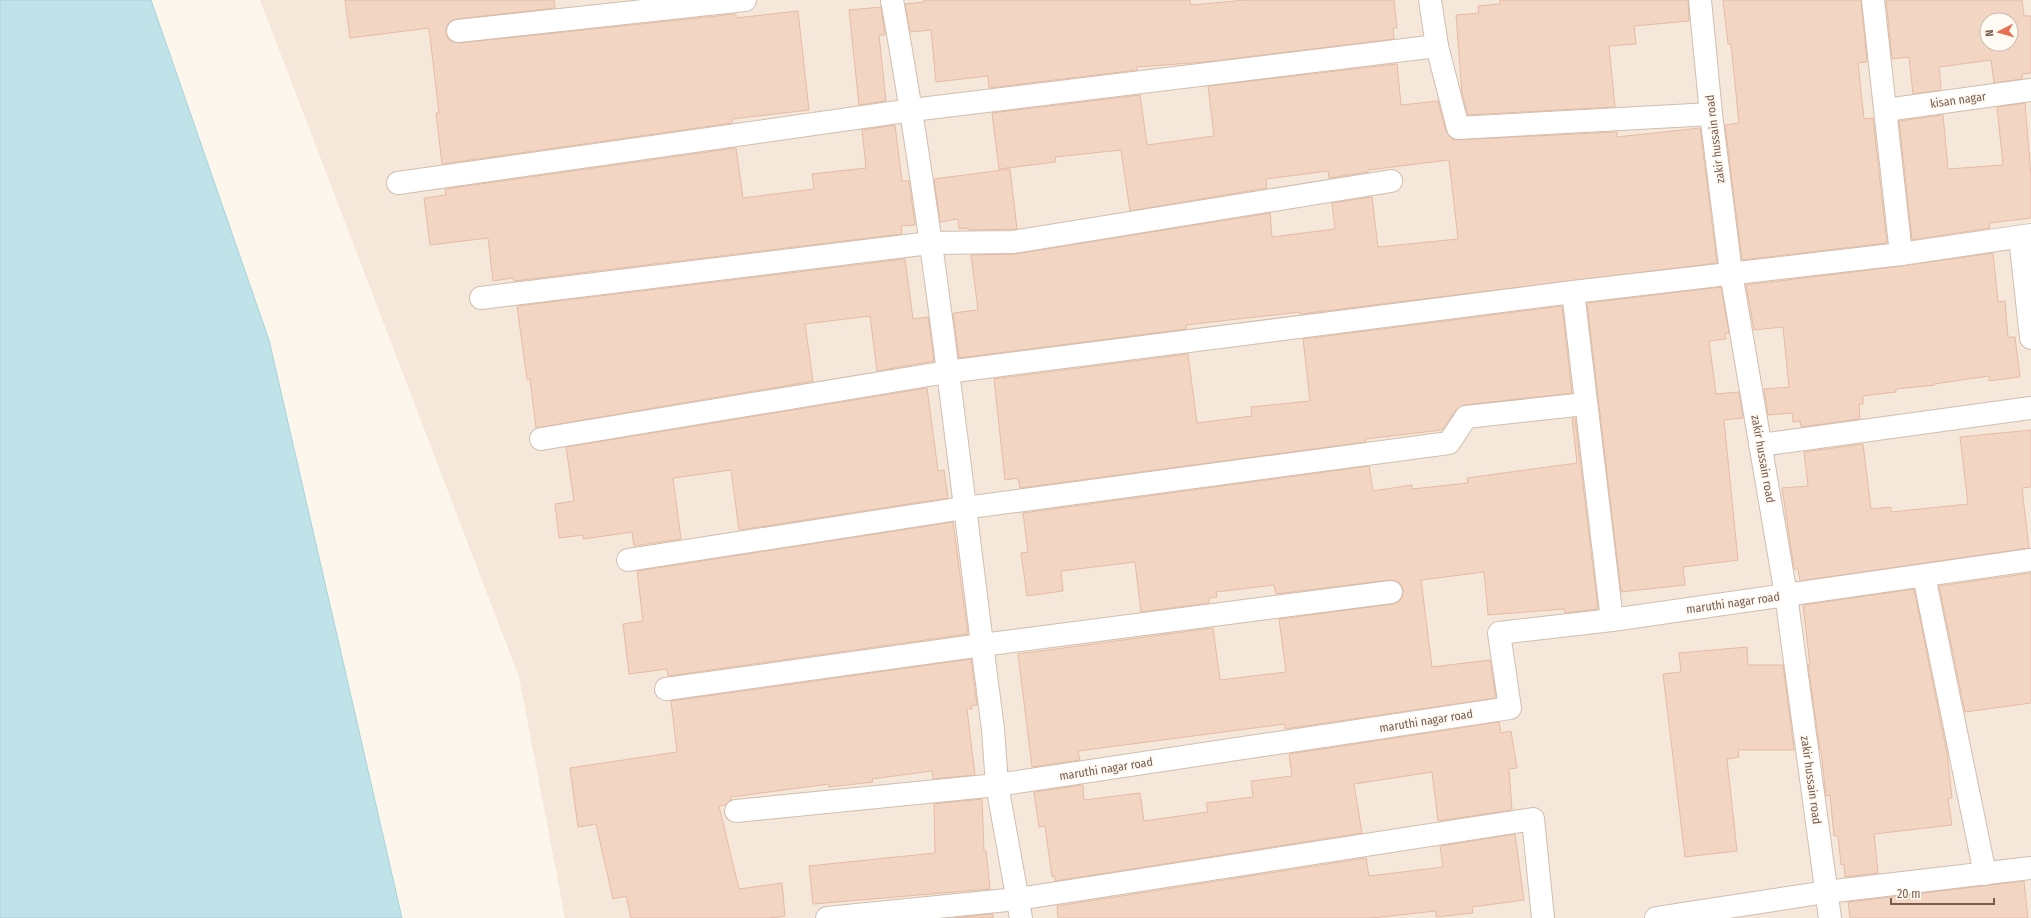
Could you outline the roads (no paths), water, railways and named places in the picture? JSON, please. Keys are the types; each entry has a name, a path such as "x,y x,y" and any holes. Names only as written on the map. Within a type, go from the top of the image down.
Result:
{"street":[{"path":"458,31 745,0"},
{"path":"892,0 912,110 930,243 993,729 998,785 1020,909"},
{"path":"1430,0 1437,46 1458,128 1711,114"},
{"name":"zakir hussain road","path":"1700,0 1711,114 1731,273 1786,596 1830,918"},
{"path":"1873,0 1901,254"},
{"path":"398,183 912,110 1437,46"},
{"name":"kisan nagar","path":"1886,110 2031,90"},
{"path":"481,298 930,243 1013,242 1390,181"},
{"path":"541,439 947,372 1573,292 1901,254 2025,236 2031,338"},
{"path":"1573,292 1585,404 1612,620"},
{"path":"628,560 964,508 1449,443 1466,417 1585,404"},
{"path":"1760,445 2031,408"},
{"name":"maruthi nagar road","path":"736,811 998,785 1510,708 1499,634 1786,596 2031,560"},
{"path":"1924,576 1985,874"},
{"path":"666,689 982,645 1391,592"},
{"path":"827,918 1020,909 1533,819 1543,918"},
{"path":"1657,918 1826,892 2031,868"}],"water":[{"path":"0,0 151,0 269,340 402,918 0,918"}]}
